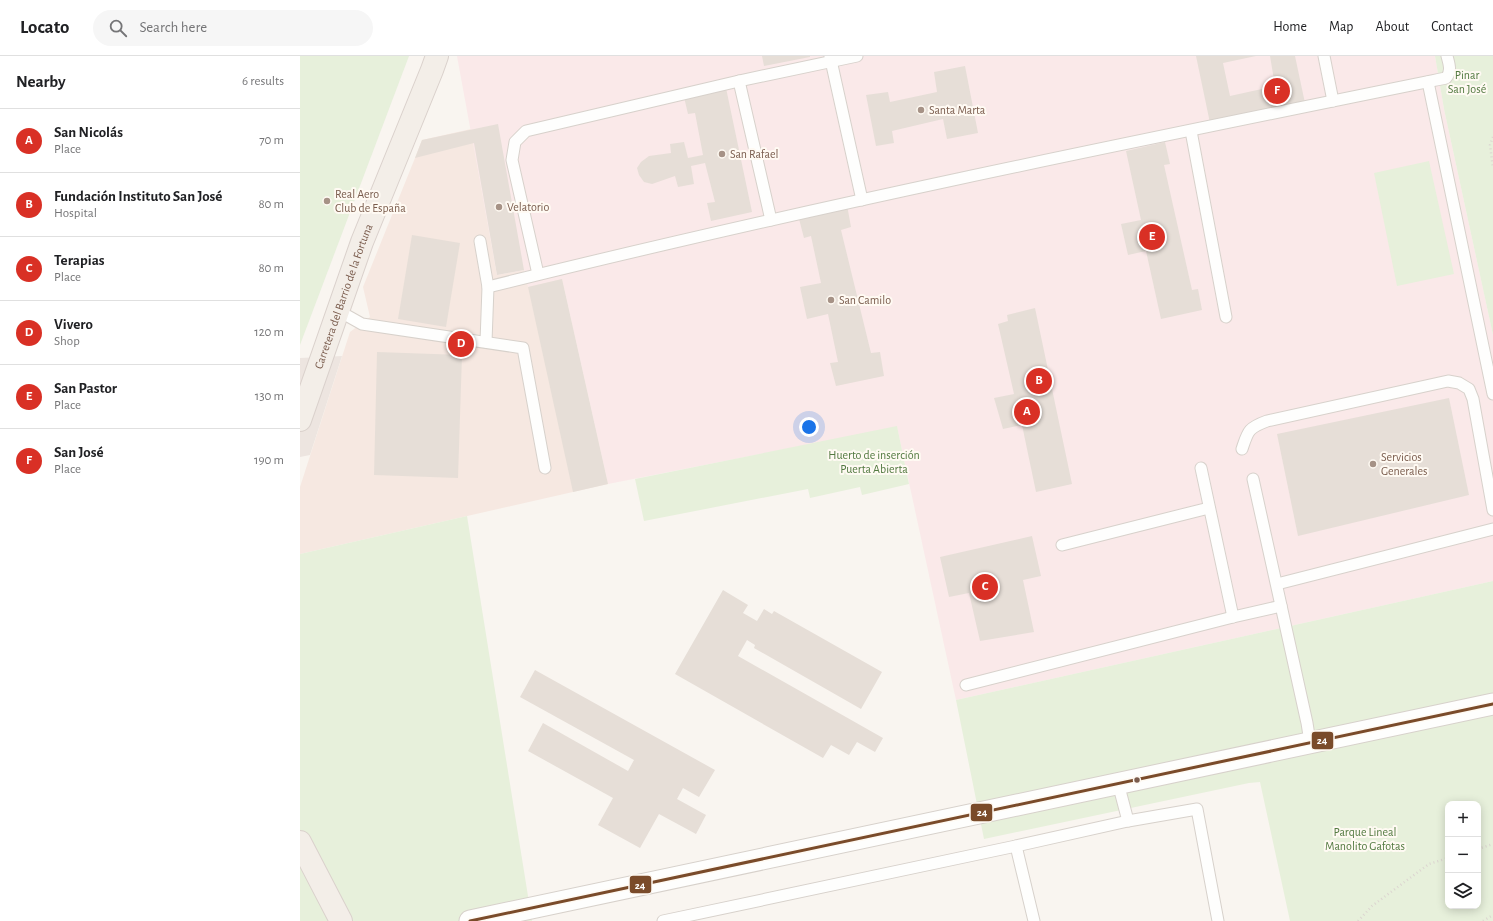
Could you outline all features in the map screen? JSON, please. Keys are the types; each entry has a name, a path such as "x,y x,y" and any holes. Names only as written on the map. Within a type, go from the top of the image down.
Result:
{"main road":[{"name":"Carretera del Barrio de la Fortuna","path":"300,420 306,380 337,310 362,242 437,56"},
{"path":"300,842 341,921"}],"street":[{"path":"470,921 1493,704"}],"lane":[{"path":"538,274 512,160 515,142 526,131 830,59 857,56"},
{"path":"1324,56 1333,101"},
{"path":"488,287 538,274 862,200 1191,130 1446,78 1450,70 1447,56"},
{"path":"830,59 862,200"},
{"path":"740,81 771,220"},
{"path":"1428,82 1493,394"},
{"path":"1191,130 1226,317"},
{"path":"480,241 488,287 486,342"},
{"path":"337,310 362,324 523,348 545,468"},
{"path":"1242,449 1247,435 1253,426 1266,421 1448,381 1459,383 1469,389 1473,399 1493,510"},
{"path":"1201,468 1233,617"},
{"path":"1253,479 1277,584 1310,742"},
{"path":"1062,545 1209,508"},
{"path":"1277,584 1493,529"},
{"path":"966,685 1281,606"},
{"path":"1118,783 1128,821"},
{"path":"662,921 1128,821 1197,809 1218,921"},
{"path":"1016,846 1034,921"}],"path":[{"path":"1493,137 1490,145 1493,168"},
{"path":"1481,848 1493,844"},
{"path":"1358,921 1372,906 1429,864 1445,859"},
{"path":"1483,921 1493,915"}],"shaded area":[{"path":"457,56 1435,56 1444,109 1493,335 1493,581 956,700 897,427 608,484 562,279 528,287 524,270 497,275"},
{"path":"471,129 497,275 524,270 526,278 562,279 608,484 300,554 300,487 350,332 370,317 363,287 422,140"},
{"path":"342,356 310,455 300,457 300,358"}],"green space":[{"name":"Real Aero Club de España","path":"300,56 409,56 300,345"},
{"name":"Pinar San José","path":"1435,56 1493,56 1493,335 1444,109"},
{"path":"1429,161 1454,274 1397,286 1374,173"},
{"name":"Huerto de inserción Puerta Abierta","path":"897,426 909,484 862,495 860,487 810,498 808,489 644,521 635,479"},
{"path":"467,516 532,921 300,921 300,554"},
{"name":"Parque Lineal Manolito Gafotas","path":"1493,581 1493,921 1290,921 1260,782 1249,783 984,839 956,700"}],"building":[{"path":"762,56 810,56 810,57 764,66"},
{"path":"1196,56 1256,56 1223,63 1230,96 1275,86 1270,56 1295,56 1305,103 1210,123"},
{"name":"Santa Marta","path":"965,66 978,133 947,139 943,119 892,131 894,143 876,146 866,95 888,92 890,102 937,92 934,72"},
{"name":"San Rafael","path":"726,88 752,212 711,221 707,203 715,202 705,163 691,166 694,184 678,187 675,176 652,184 644,182 639,175 637,168 641,162 649,156 671,153 670,144 684,142 688,158 703,155 695,113 688,114 684,97"},
{"name":"Velatorio","path":"498,124 524,270 497,275 474,143 415,158 422,140"},
{"path":"1165,142 1170,164 1164,165 1192,290 1198,289 1202,310 1161,319 1146,251 1128,255 1121,224 1141,220 1126,151"},
{"name":"San Camilo","path":"847,205 851,227 841,230 871,353 880,352 884,376 836,386 830,363 838,362 828,314 807,319 800,287 821,283 811,236 804,238 798,215"},
{"path":"412,235 460,243 446,327 398,319"},
{"path":"562,279 608,484 573,492 528,287"},
{"path":"1035,308 1072,484 1036,492 1022,425 1003,429 994,398 1014,394 998,324 1008,321 1007,315"},
{"path":"377,352 462,355 458,478 374,475"},
{"name":"Servicios Generales","path":"1449,398 1469,495 1298,536 1277,434"},
{"path":"1032,536 1041,576 1023,580 1034,632 980,641 969,593 949,597 940,557"},
{"path":"723,590 748,605 743,613 757,621 764,609 772,614 774,611 882,672 861,709 754,648 755,645 747,640 738,656 883,738 875,752 857,742 849,755 831,745 823,758 675,674"},
{"path":"535,670 715,770 699,797 683,788 677,799 706,815 696,834 659,814 640,848 598,825 613,798 528,751 543,723 628,771 634,760 520,697"}],"transit line":[{"name":"24","path":"470,921 1493,704"}],"place":[{"name":"San José","path":"1277,91"},
{"name":"Santa Marta","path":"921,110"},
{"name":"San Rafael","path":"722,154"},
{"name":"Real Aero Club de España","path":"327,201"},
{"name":"Velatorio","path":"499,207"},
{"name":"San Pastor","path":"1152,237"},
{"name":"San Camilo","path":"831,300"},
{"name":"Vivero","path":"461,344"},
{"name":"Fundación Instituto San José","path":"1039,381"},
{"name":"San Nicolás","path":"1027,412"},
{"name":"Servicios Generales","path":"1373,464"},
{"name":"Terapias","path":"985,587"}]}
